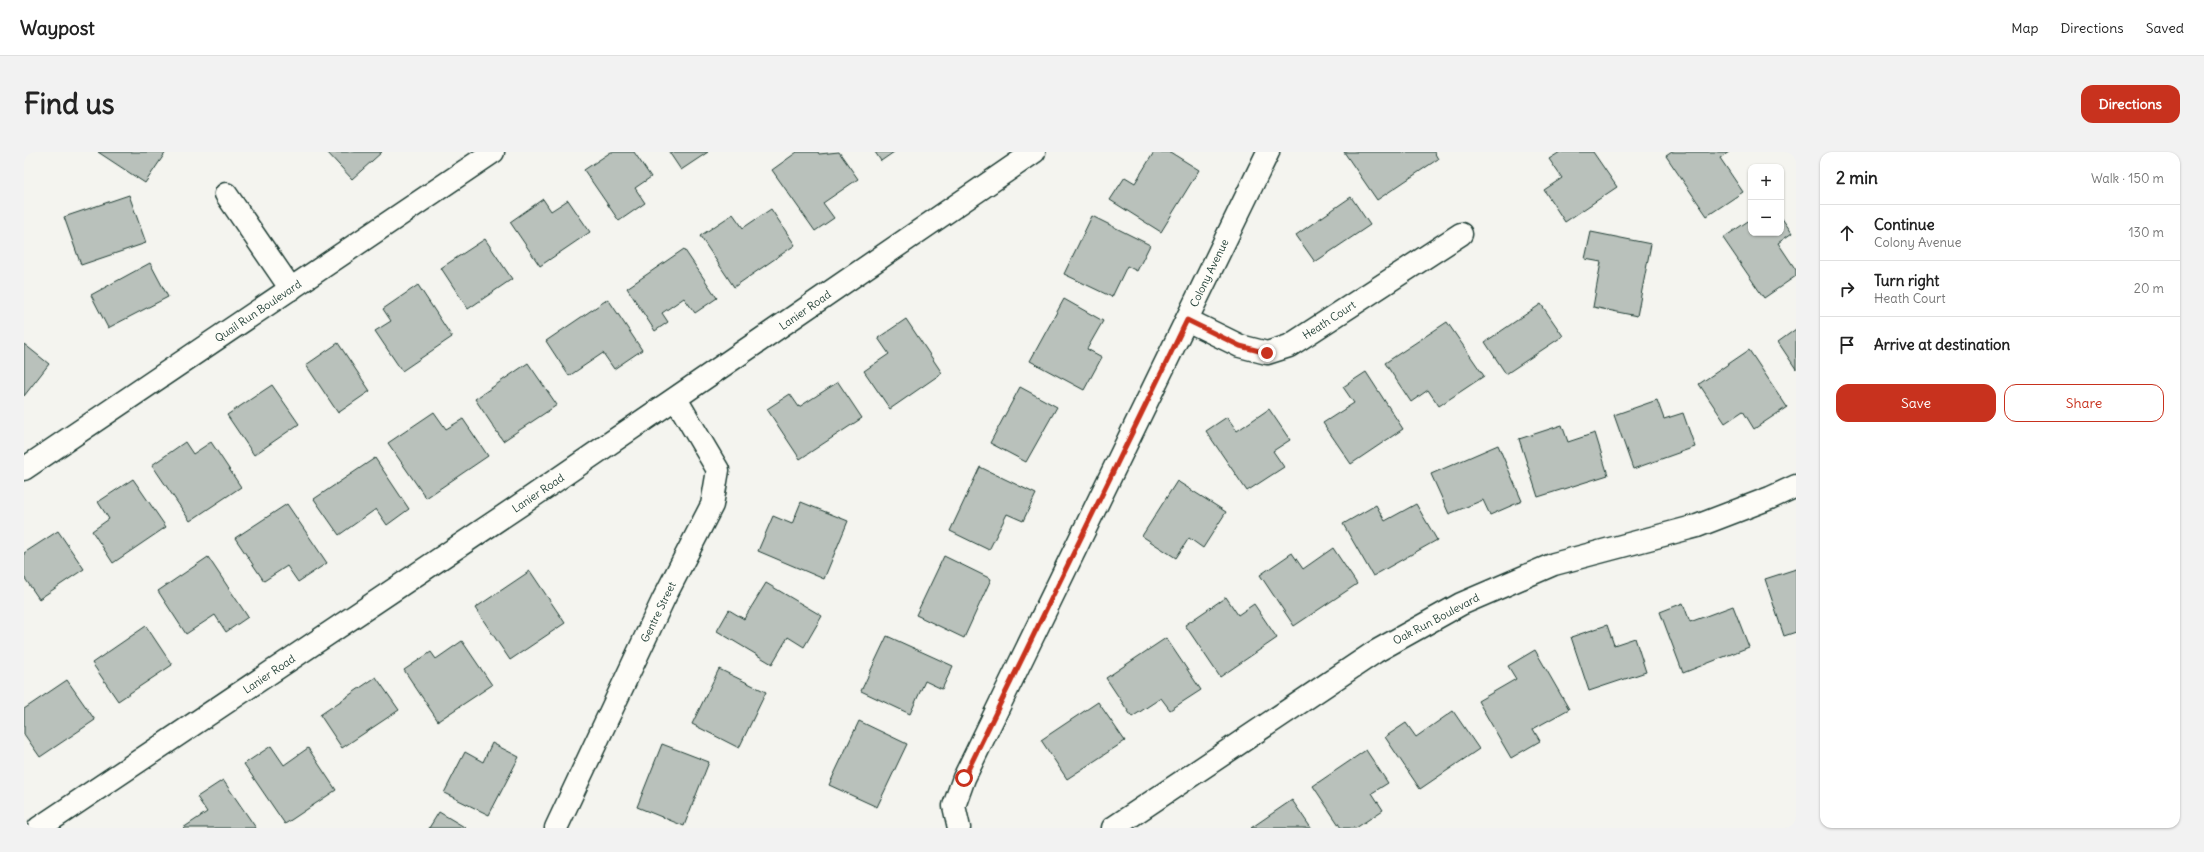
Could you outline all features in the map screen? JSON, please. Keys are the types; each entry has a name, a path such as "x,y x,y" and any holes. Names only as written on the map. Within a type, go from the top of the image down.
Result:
{"street":[{"name":"Quail Run Boulevard","path":"24,469 493,152"},
{"name":"Lanier Road","path":"38,828 676,399 1034,152"},
{"name":"Colony Avenue","path":"959,828 954,806 964,778 1268,152"},
{"path":"226,194 290,289"},
{"name":"Heath Court","path":"1187,320 1240,346 1267,353 1289,346 1461,234"},
{"name":"Gentre Street","path":"556,828 663,600 712,505 718,470 676,399"},
{"name":"Oak Run Boulevard","path":"1114,828 1375,652 1461,604 1554,564 1697,526 1770,498 1796,486"}],"building":[{"path":"98,152 166,152 145,183"},
{"path":"327,152 382,152 352,179"},
{"path":"611,152 634,152 651,177 635,188 645,203 619,221 584,170"},
{"path":"669,152 708,152 681,170"},
{"path":"797,152 818,152 819,154 839,152 858,179 823,203 834,218 815,231 772,170"},
{"path":"875,152 894,152 881,161"},
{"path":"1154,152 1170,152 1199,170 1161,232 1110,200 1125,177 1135,183"},
{"path":"1344,152 1434,152 1438,159 1377,200"},
{"path":"1560,152 1593,152 1617,187 1565,222 1544,190 1562,178 1549,159"},
{"path":"1672,152 1729,152 1720,158 1743,192 1707,216 1666,156"},
{"path":"129,195 146,243 81,265 64,217"},
{"path":"1351,197 1370,225 1315,262 1296,235"},
{"path":"543,199 551,211 568,200 590,232 540,266 510,222"},
{"path":"771,209 795,245 734,287 700,236 733,214 743,228"},
{"path":"1092,216 1150,245 1137,271 1127,266 1112,297 1064,274"},
{"path":"1748,221 1748,236 1784,236 1784,221 1792,233 1778,243 1796,270 1796,276 1764,298 1723,238"},
{"path":"1591,232 1651,244 1637,316 1593,307 1601,262 1585,259"},
{"path":"485,239 512,279 468,309 441,268"},
{"path":"684,249 717,298 695,313 684,298 662,313 668,322 655,331 627,288"},
{"path":"150,263 168,297 108,328 91,295"},
{"path":"418,285 452,337 402,371 375,331 391,321 383,309"},
{"path":"608,299 642,350 614,369 603,353 569,376 546,341"},
{"path":"1064,299 1103,321 1087,349 1102,357 1084,390 1030,361"},
{"path":"1541,304 1563,336 1506,374 1485,342"},
{"path":"906,319 942,373 890,409 864,371 889,354 878,338"},
{"path":"1447,322 1484,376 1439,406 1428,390 1411,402 1385,363"},
{"path":"1796,329 1796,369 1778,342"},
{"path":"338,343 370,391 338,413 306,365"},
{"path":"24,344 49,364 24,396"},
{"path":"1749,350 1787,407 1754,429 1743,411 1725,423 1699,384"},
{"path":"528,363 557,405 503,441 475,399"},
{"path":"1366,372 1403,429 1351,464 1323,423 1354,403 1343,387"},
{"path":"838,382 862,418 800,459 767,409 790,394 799,407"},
{"path":"272,385 299,424 254,455 227,415"},
{"path":"1020,387 1057,407 1026,462 990,443"},
{"path":"1657,400 1664,419 1683,413 1695,447 1633,469 1614,415"},
{"path":"1269,409 1290,440 1273,451 1284,467 1247,491 1206,431 1227,417 1237,431"},
{"path":"434,412 446,429 463,419 488,456 426,498 388,443"},
{"path":"1562,425 1568,442 1595,433 1608,475 1538,497 1519,439"},
{"path":"185,442 193,454 211,442 241,487 190,521 152,465"},
{"path":"1498,445 1522,501 1490,515 1483,500 1449,514 1431,474"},
{"path":"375,458 409,509 387,525 376,509 339,535 314,499"},
{"path":"980,467 1036,494 1023,521 1007,514 989,550 950,531"},
{"path":"133,479 166,527 113,563 92,531 109,519 98,502"},
{"path":"1177,481 1226,512 1203,548 1189,538 1176,558 1142,536"},
{"path":"801,502 848,521 824,579 758,551 773,516 792,524"},
{"path":"287,504 327,563 298,582 287,566 264,581 235,538"},
{"path":"1416,504 1437,540 1373,576 1343,524 1376,505 1385,521"},
{"path":"58,531 84,569 39,599 24,577 24,553"},
{"path":"1333,548 1357,584 1294,626 1260,575 1292,553 1303,569"},
{"path":"944,556 991,579 964,638 916,615"},
{"path":"208,557 248,617 226,632 215,615 186,634 158,591"},
{"path":"1796,569 1796,632 1784,636 1765,579"},
{"path":"530,571 565,623 510,660 475,608"},
{"path":"766,583 822,616 804,647 788,637 772,664 717,631 729,610 744,619"},
{"path":"1226,597 1238,615 1254,604 1277,638 1220,677 1185,625"},
{"path":"1683,603 1690,622 1733,606 1749,647 1683,673 1660,612"},
{"path":"1607,625 1614,645 1635,638 1646,672 1589,691 1571,637"},
{"path":"146,626 172,665 118,701 92,663"},
{"path":"887,636 953,666 942,689 925,681 910,714 861,691"},
{"path":"1166,638 1201,690 1170,710 1161,698 1132,717 1106,678"},
{"path":"462,641 492,685 438,721 404,670 431,652 436,659"},
{"path":"1535,650 1569,709 1533,729 1540,741 1511,758 1478,701 1516,679 1508,666"},
{"path":"719,669 766,692 739,748 692,724"},
{"path":"376,677 399,710 342,748 320,715"},
{"path":"67,680 95,720 40,757 24,734 24,709"},
{"path":"1098,702 1125,741 1067,779 1041,740"},
{"path":"1453,711 1479,749 1420,789 1385,737 1406,723 1416,737"},
{"path":"859,721 907,744 877,807 829,785"},
{"path":"492,743 519,757 489,815 444,793 465,752 483,762"},
{"path":"662,744 709,762 684,826 637,807"},
{"path":"271,746 284,765 308,748 336,790 285,824 244,764"},
{"path":"1366,750 1388,783 1372,793 1383,810 1356,828 1341,828 1313,786"},
{"path":"223,780 256,828 183,828 207,812 197,797"},
{"path":"1292,800 1311,828 1251,828"},
{"path":"439,812 466,828 429,828"}],"route":[{"path":"964,778 1126,442 1187,320 1240,346 1267,353"}]}
